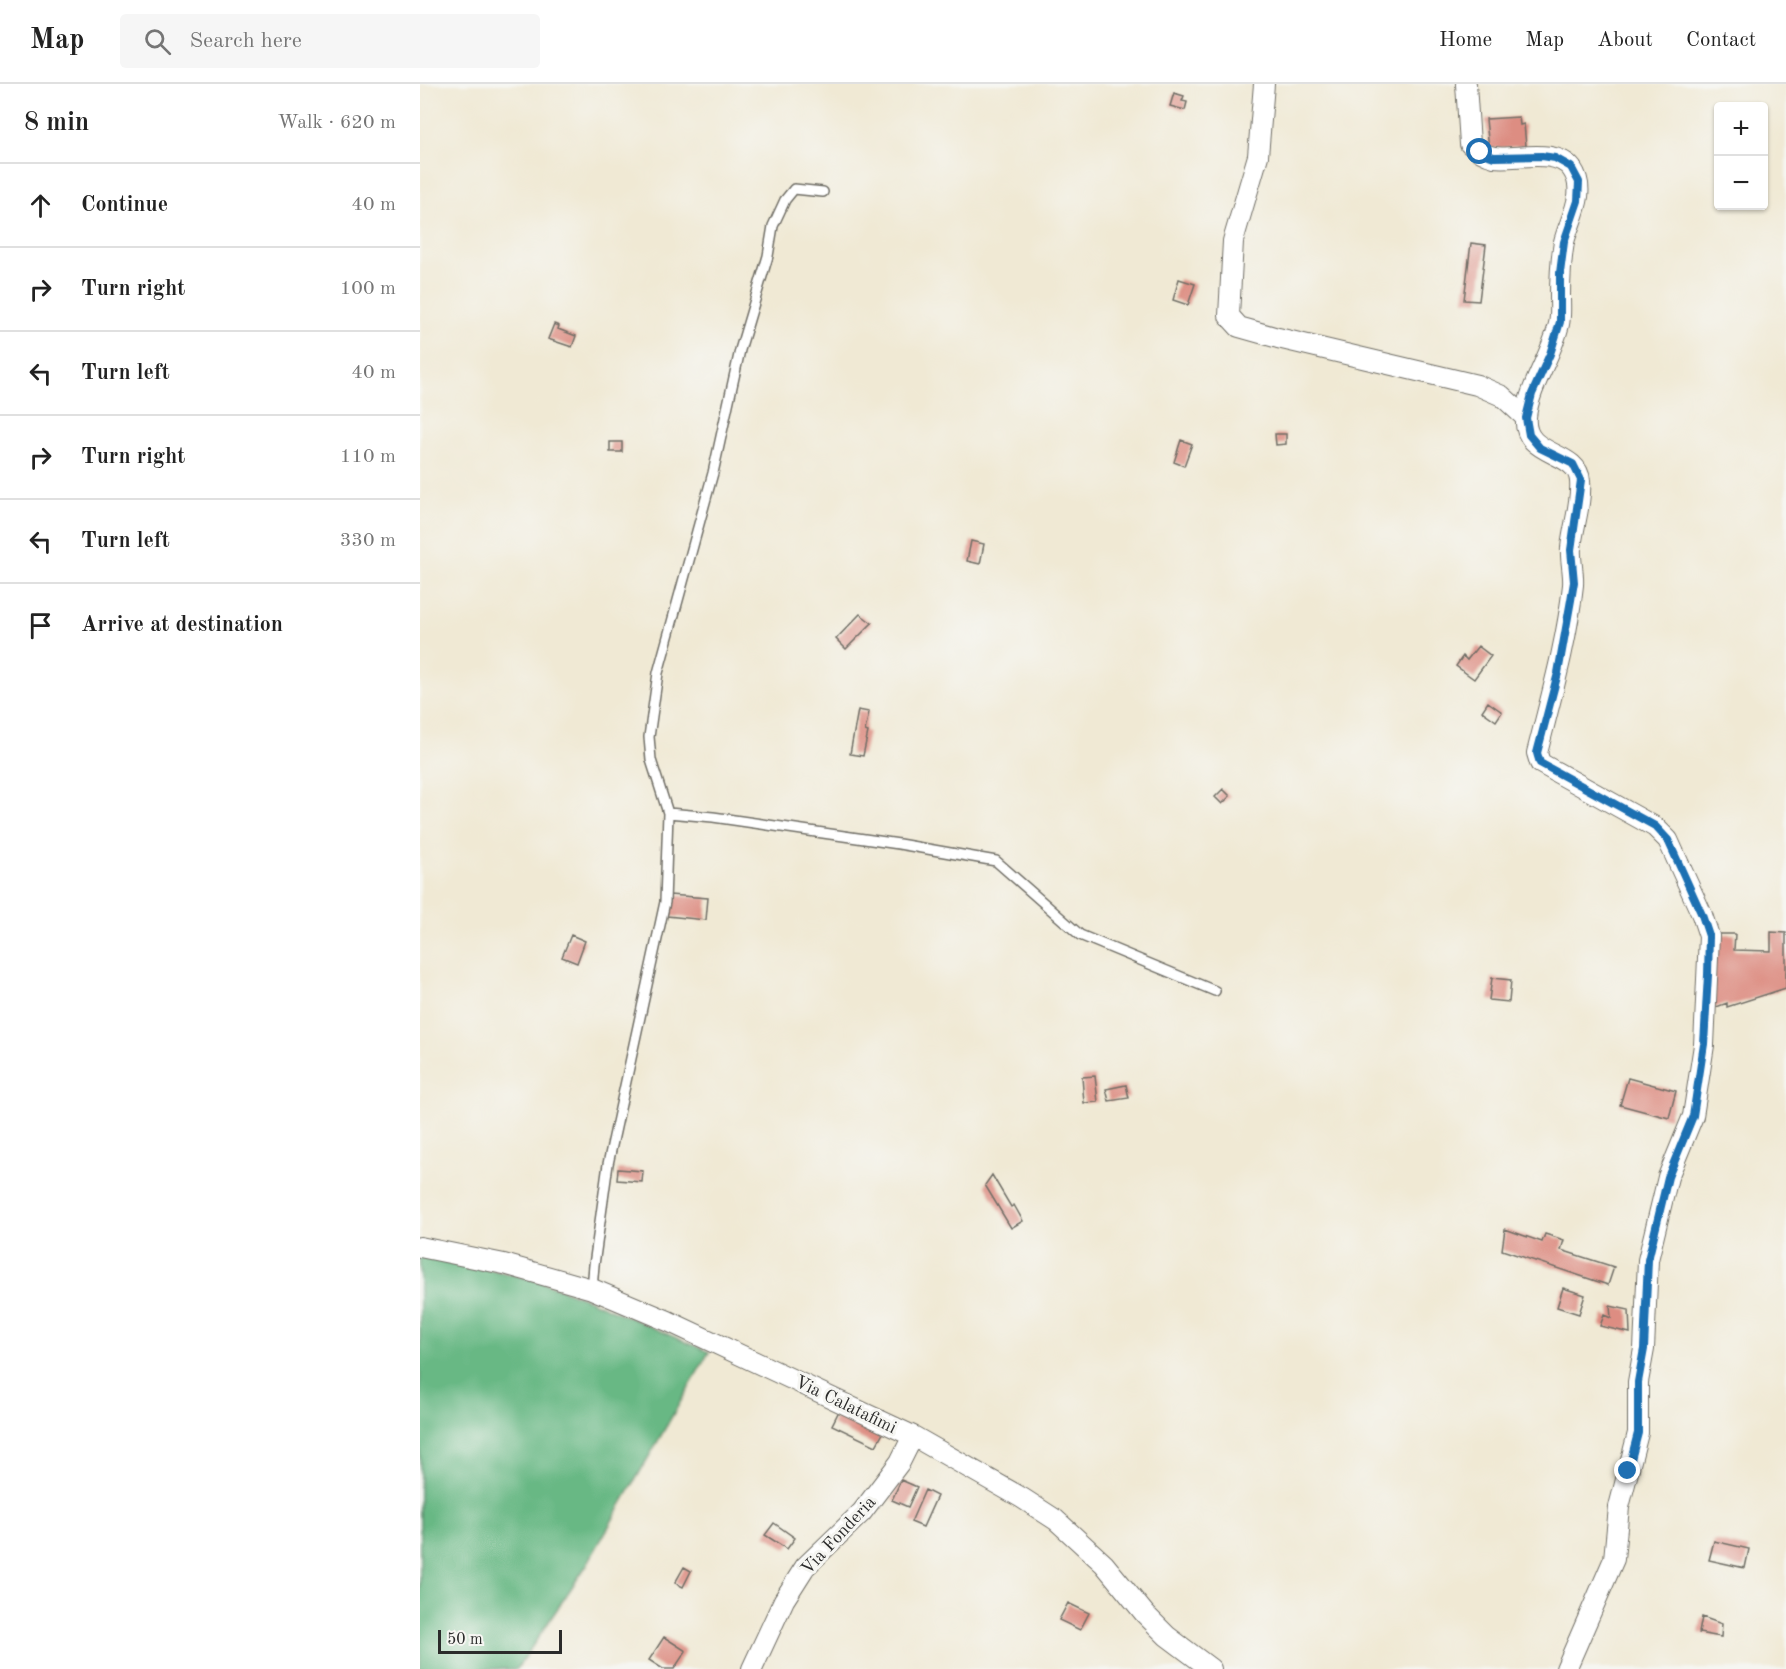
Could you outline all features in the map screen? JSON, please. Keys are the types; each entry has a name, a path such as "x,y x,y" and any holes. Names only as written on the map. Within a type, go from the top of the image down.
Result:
{"street":[{"path":"1264,84 1258,156 1233,241 1229,316 1239,327 1477,385 1502,396 1526,418"},
{"path":"1466,84 1470,144 1480,152 1494,157 1555,158 1571,167 1579,182 1578,201 1564,242 1560,273 1560,322 1550,354 1532,394 1526,418 1529,435 1540,448 1573,464 1581,480 1571,550 1574,582 1558,673 1537,753 1540,763 1655,826 1668,840 1702,915 1709,936 1704,1044 1693,1116 1668,1177 1648,1260 1644,1349 1638,1382 1638,1433 1619,1507 1614,1559 1566,1669"},
{"name":"Via Calatafimi","path":"420,1247 504,1264 592,1289 678,1325 914,1436 1056,1520 1104,1564 1160,1629 1211,1669"},
{"name":"Via Fonderia","path":"752,1669 784,1600 805,1567 862,1512 900,1462 914,1436"}],"lane":[{"path":"592,1289 608,1164 664,902 668,813 651,760 650,748 651,719 658,673 713,473 741,350 768,255 773,225 785,200 794,189 823,192"},
{"path":"668,813 713,817 898,844 996,861 1080,935 1215,991"}],"green space":[{"path":"420,1253 539,1281 587,1299 709,1352 586,1566 517,1669 420,1669"}],"building":[{"path":"1174,93 1184,96 1182,101 1187,102 1185,110 1170,106"},
{"path":"1519,117 1520,125 1524,124 1526,146 1489,149 1486,119"},
{"path":"1471,243 1486,245 1479,301 1464,300"},
{"path":"1179,279 1195,284 1188,305 1173,300"},
{"path":"554,324 559,326 558,329 576,336 572,347 548,339"},
{"path":"1275,434 1286,434 1286,444 1276,445"},
{"path":"1181,440 1192,444 1184,466 1174,462"},
{"path":"610,442 622,442 622,452 610,452"},
{"path":"971,541 984,544 980,564 967,561"},
{"path":"860,614 872,623 846,649 836,639"},
{"path":"1478,646 1491,656 1474,679 1456,666 1463,656 1467,660"},
{"path":"1488,702 1502,712 1496,721 1482,711"},
{"path":"858,710 869,712 863,756 850,754"},
{"path":"1223,789 1230,796 1222,804 1215,797"},
{"path":"669,895 708,898 706,920 667,916"},
{"path":"1771,932 1786,933 1786,988 1727,1007 1727,1003 1711,1009 1712,934 1735,934 1734,950 1771,951"},
{"path":"571,935 585,941 577,963 562,957"},
{"path":"1492,978 1511,980 1509,1002 1489,1000"},
{"path":"1095,1076 1098,1102 1084,1103 1082,1077"},
{"path":"1628,1078 1676,1091 1669,1118 1620,1105"},
{"path":"1126,1085 1129,1098 1109,1101 1106,1089"},
{"path":"618,1169 643,1171 642,1182 617,1180"},
{"path":"992,1175 1011,1207 1014,1205 1023,1221 1011,1228 985,1185"},
{"path":"1505,1229 1542,1242 1545,1234 1564,1240 1561,1250 1614,1267 1608,1285 1502,1250"},
{"path":"1563,1288 1585,1295 1579,1314 1557,1307"},
{"path":"1610,1306 1629,1310 1630,1333 1600,1326 1604,1315 1611,1318"},
{"path":"839,1411 883,1433 876,1446 832,1425"},
{"path":"901,1480 917,1487 908,1507 892,1500"},
{"path":"925,1490 937,1496 923,1527 911,1522"},
{"path":"774,1523 795,1538 787,1549 765,1535"},
{"path":"1714,1541 1749,1549 1745,1568 1709,1560"},
{"path":"684,1567 691,1571 683,1587 675,1583"},
{"path":"1068,1603 1089,1613 1080,1630 1059,1620"},
{"path":"1702,1617 1722,1624 1721,1637 1699,1633"},
{"path":"664,1637 686,1651 674,1669 663,1669 649,1660"}],"route":[{"path":"1480,152 1494,157 1555,158 1571,167 1579,182 1578,201 1564,242 1560,273 1560,322 1550,354 1532,394 1526,418 1529,435 1540,448 1573,464 1581,480 1571,550 1574,582 1558,673 1537,753 1540,763 1655,826 1668,840 1702,915 1709,936 1704,1044 1693,1116 1668,1177 1648,1260 1644,1349 1638,1382 1638,1433 1628,1471"}]}
